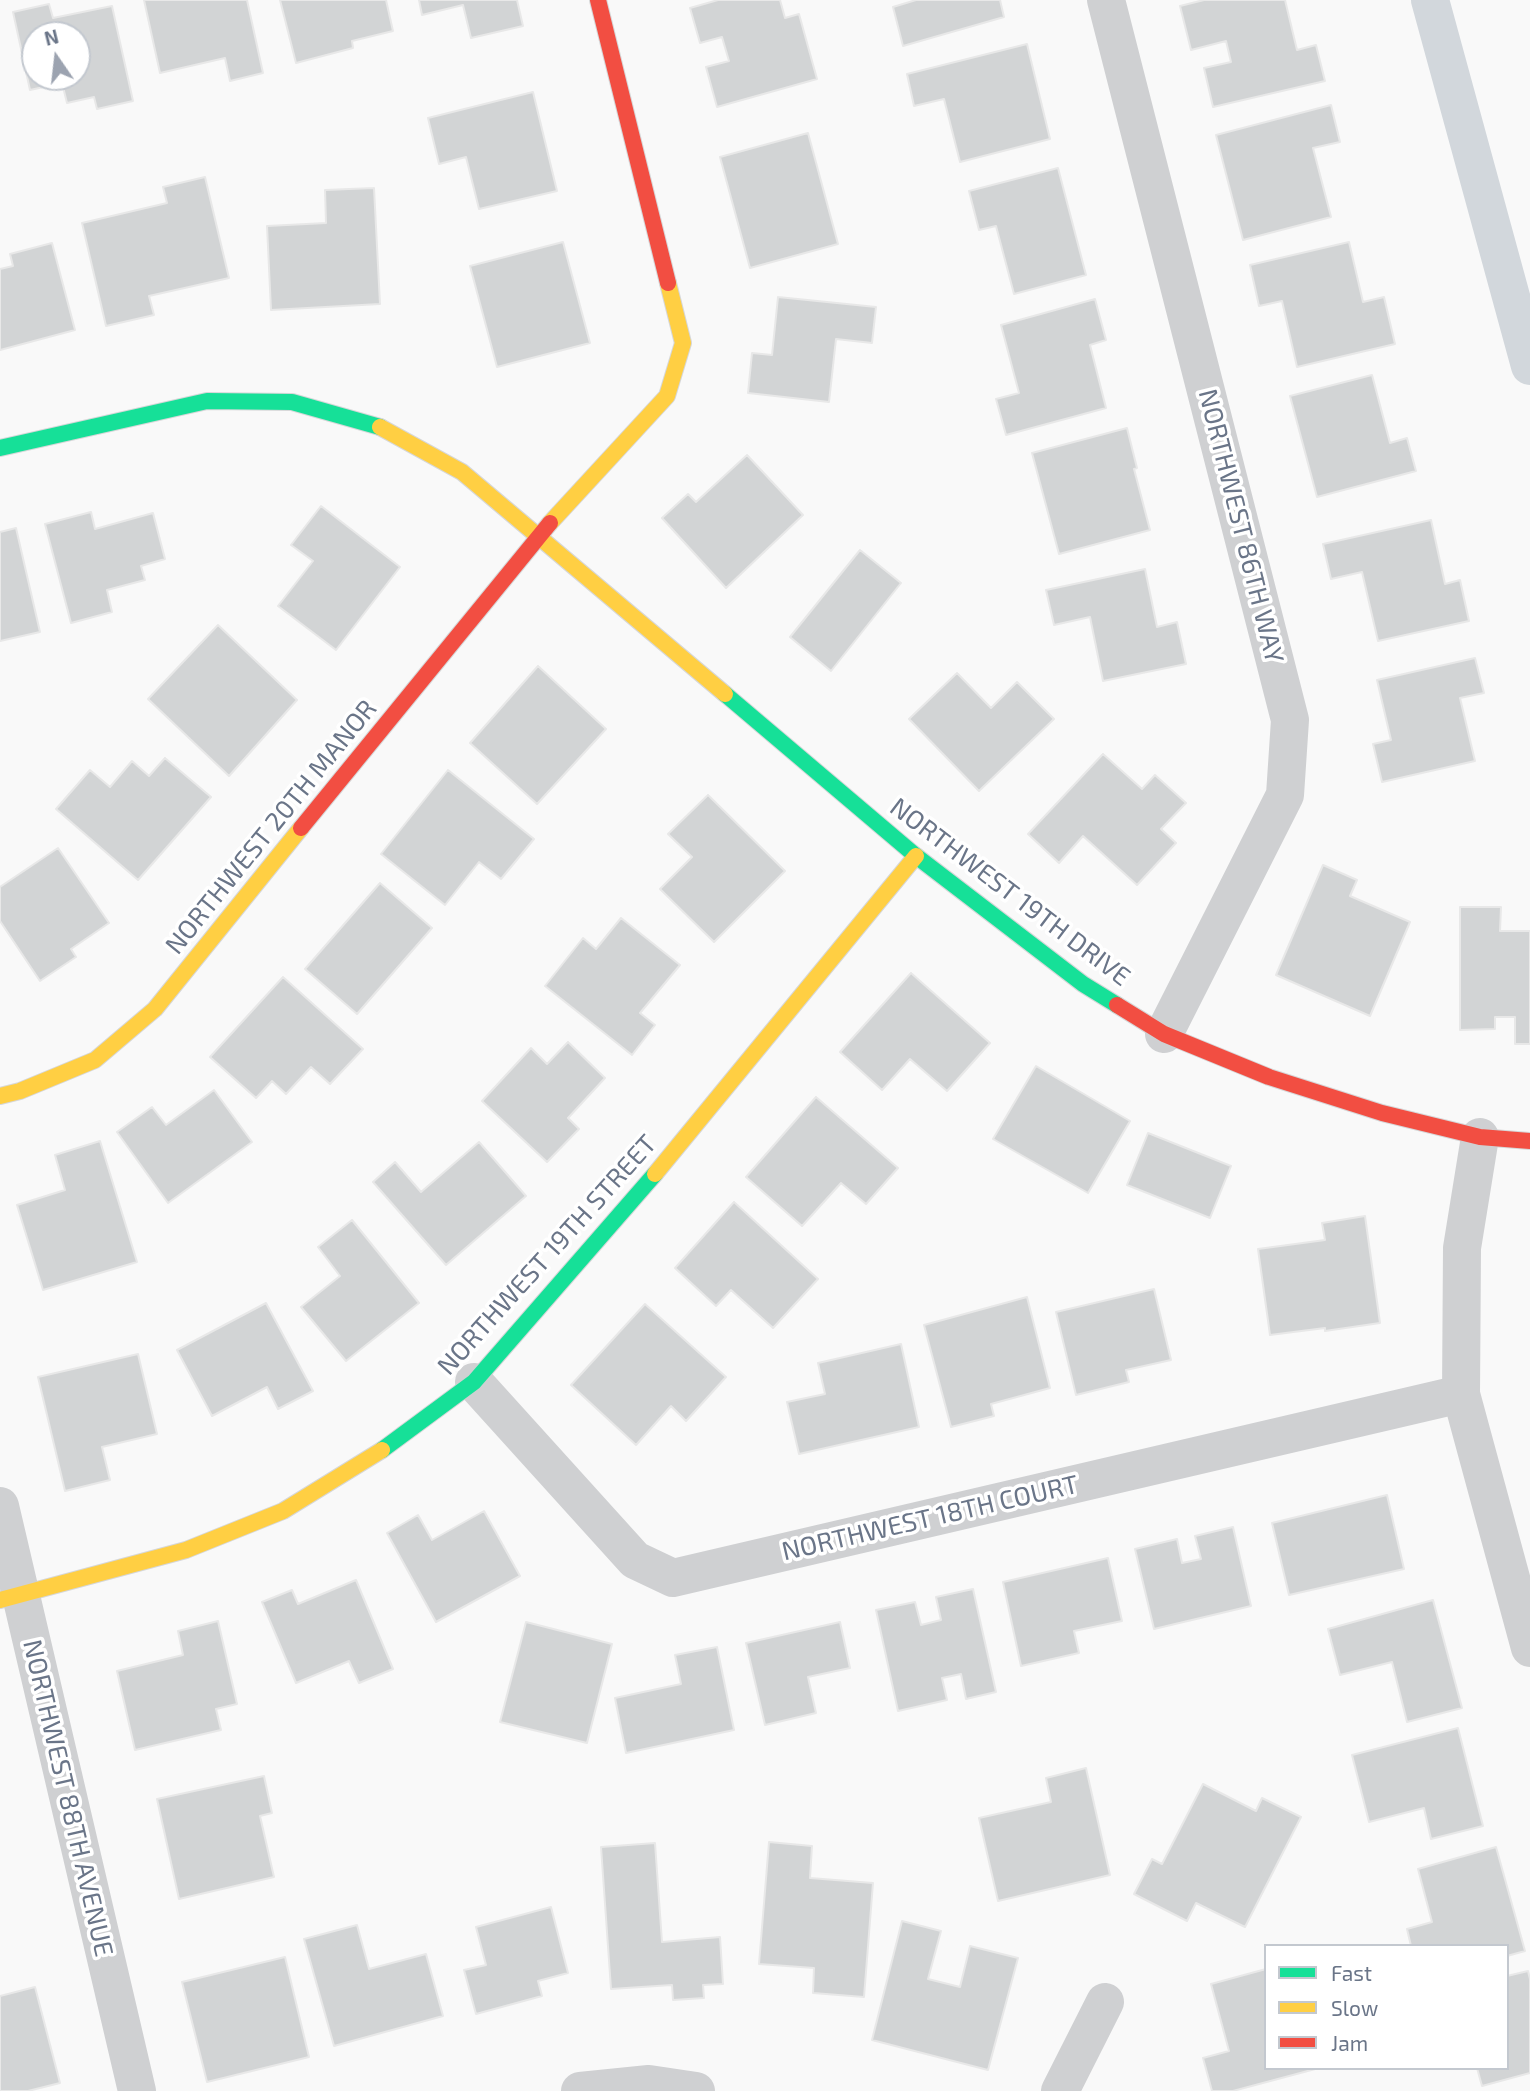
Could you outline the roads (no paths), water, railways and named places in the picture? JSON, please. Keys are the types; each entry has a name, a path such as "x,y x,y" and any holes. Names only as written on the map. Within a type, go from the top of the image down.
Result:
{"street":[{"name":"NORTHWEST 20TH MANOR","path":"0,1096 20,1091 95,1060 155,1009 539,534 667,396 684,343 598,0"},
{"name":"NORTHWEST 86TH WAY","path":"1107,0 1290,720 1285,795 1164,1034"},
{"name":"NORTHWEST 19TH DRIVE","path":"0,448 207,401 292,402 374,424 462,472 539,534 916,856 1083,984 1164,1034 1269,1077 1382,1113 1480,1137 1530,1142"},
{"name":"NORTHWEST 19TH STREET","path":"10,1597 186,1550 284,1511 389,1445 474,1382 631,1203 916,856"},
{"path":"1480,1137 1462,1248 1461,1394 1530,1648"},
{"name":"NORTHWEST 18TH COURT","path":"474,1382 635,1560 673,1578 1461,1394"},
{"name":"NORTHWEST 88TH AVENUE","path":"0,1506 10,1597 136,2091"},
{"path":"1060,2091 1105,2001"},
{"path":"580,2091 649,2084 696,2091"}],"waterway":[{"path":"1430,0 1530,366"}]}
